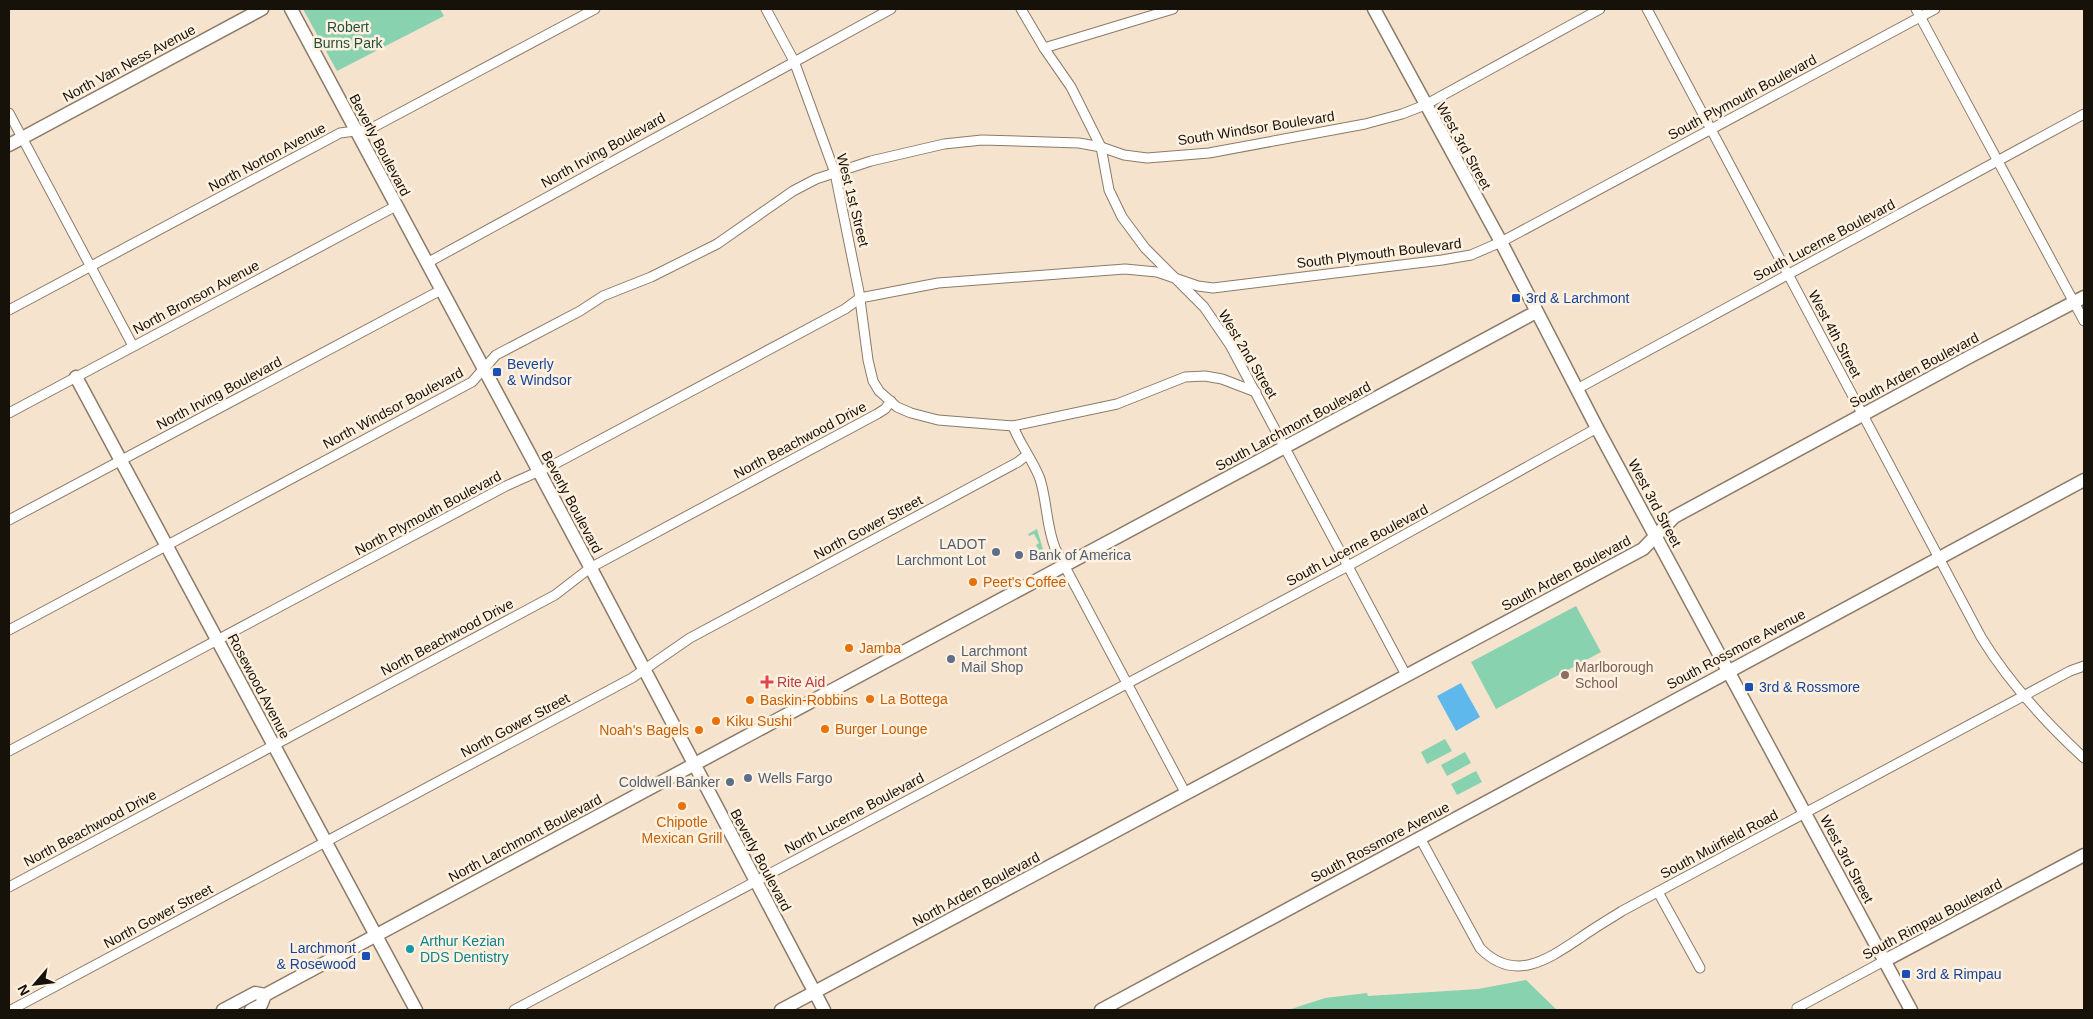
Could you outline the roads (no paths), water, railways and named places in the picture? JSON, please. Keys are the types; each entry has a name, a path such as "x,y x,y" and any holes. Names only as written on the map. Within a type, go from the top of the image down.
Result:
{"street":[{"name":"North Van Ness Avenue","path":"9,144 262,9"},
{"name":"Beverly Boulevard","path":"291,9 824,1010"},
{"name":"North Norton Avenue","path":"9,310 340,133 370,129 595,9"},
{"name":"West 1st Street","path":"766,9 794,61 835,173 860,298 868,360 873,380 879,391 897,407 931,418 1014,426 1117,404 1185,377 1205,376 1222,379 1256,392"},
{"name":"North Irving Boulevard","path":"427,263 891,9"},
{"name":"West 2nd Street","path":"1020,9 1071,87 1101,147 1109,190 1122,217 1146,248 1204,307 1230,345 1406,676"},
{"path":"1044,48 1173,9"},
{"name":"West 3rd Street","path":"1374,9 1501,242 1597,428 1911,1010"},
{"name":"South Windsor Boulevard","path":"835,173 907,151 944,144 982,140 1078,143 1101,147 1124,155 1147,158 1209,153 1365,124 1402,114 1425,105 1600,9"},
{"name":"West 4th Street","path":"1647,9 1986,645 2023,696 2051,728 2084,758"},
{"name":"South Plymouth Boulevard","path":"860,298 938,283 1125,269 1158,272 1176,279 1213,288 1471,255 1501,242 1711,130 1918,13 1935,9"},
{"path":"1918,13 1998,162 2079,300 2084,321"},
{"path":"9,113 133,346"},
{"name":"South Lucerne Boulevard","path":"1577,390 2084,114"},
{"name":"North Windsor Boulevard","path":"9,630 472,382 496,355 580,311 603,296 651,277 717,244 792,191 816,179 835,173"},
{"name":"North Bronson Avenue","path":"9,413 396,206"},
{"name":"North Irving Boulevard","path":"9,520 441,290"},
{"name":"North Plymouth Boulevard","path":"9,751 498,490 539,472 845,309 860,298"},
{"name":"South Arden Boulevard","path":"1186,794 1643,548 1674,517 1971,356 2079,300"},
{"name":"South Larchmont Boulevard","path":"1064,567 1536,312"},
{"name":"Rosewood Avenue","path":"76,377 416,1010"},
{"name":"North Beachwood Drive","path":"9,887 555,595 590,568 877,414 885,409 891,401"},
{"path":"1014,426 1026,455 1039,478 1052,539 1064,567 1186,794"},
{"name":"South Lucerne Boulevard","path":"1127,682 1348,566 1597,428"},
{"name":"North Gower Street","path":"11,1010 644,670 690,638 1018,462 1026,455"},
{"name":"South Rossmore Avenue","path":"1101,1010 2084,480"},
{"name":"North Larchmont Boulevard","path":"223,1010 254,993 265,995 1064,567"},
{"name":"South Muirfield Road","path":"1420,838 1480,948 1495,961 1522,966 1547,958 1658,892 2070,671 2084,666"},
{"name":"North Lucerne Boulevard","path":"514,1010 1127,682"},
{"name":"North Arden Boulevard","path":"781,1010 1186,794"},
{"name":"South Rimpau Boulevard","path":"1798,1010 1797,1008 1884,960 2084,855"},
{"path":"1658,892 1700,968"},
{"name":"North Larchmont Boulevard","path":"251,1010 261,1005 265,995"}],"water":[{"path":"1461,683 1480,717 1456,731 1437,696"}],"place":[{"name":"3rd & Larchmont","path":"1516,298"},
{"name":"Beverly & Windsor","path":"497,372"},
{"name":"LADOT Larchmont Lot","path":"996,552"},
{"name":"Bank of America","path":"1019,555"},
{"name":"Peet's Coffee","path":"973,582"},
{"name":"Jamba","path":"849,648"},
{"name":"Larchmont Mail Shop","path":"951,659"},
{"name":"Marlborough School","path":"1565,675"},
{"name":"Rite Aid","path":"767,682"},
{"name":"3rd & Rossmore","path":"1749,687"},
{"name":"La Bottega","path":"870,699"},
{"name":"Baskin-Robbins","path":"750,700"},
{"name":"Kiku Sushi","path":"716,721"},
{"name":"Burger Lounge","path":"825,729"},
{"name":"Noah's Bagels","path":"699,730"},
{"name":"Wells Fargo","path":"748,778"},
{"name":"Coldwell Banker","path":"730,782"},
{"name":"Chipotle Mexican Grill","path":"682,806"},
{"name":"Arthur Kezian DDS Dentistry","path":"410,949"},
{"name":"Larchmont & Rosewood","path":"366,956"},
{"name":"3rd & Rimpau","path":"1906,974"}],"park label":[{"name":"Robert Burns Park","path":"348,36"}]}
